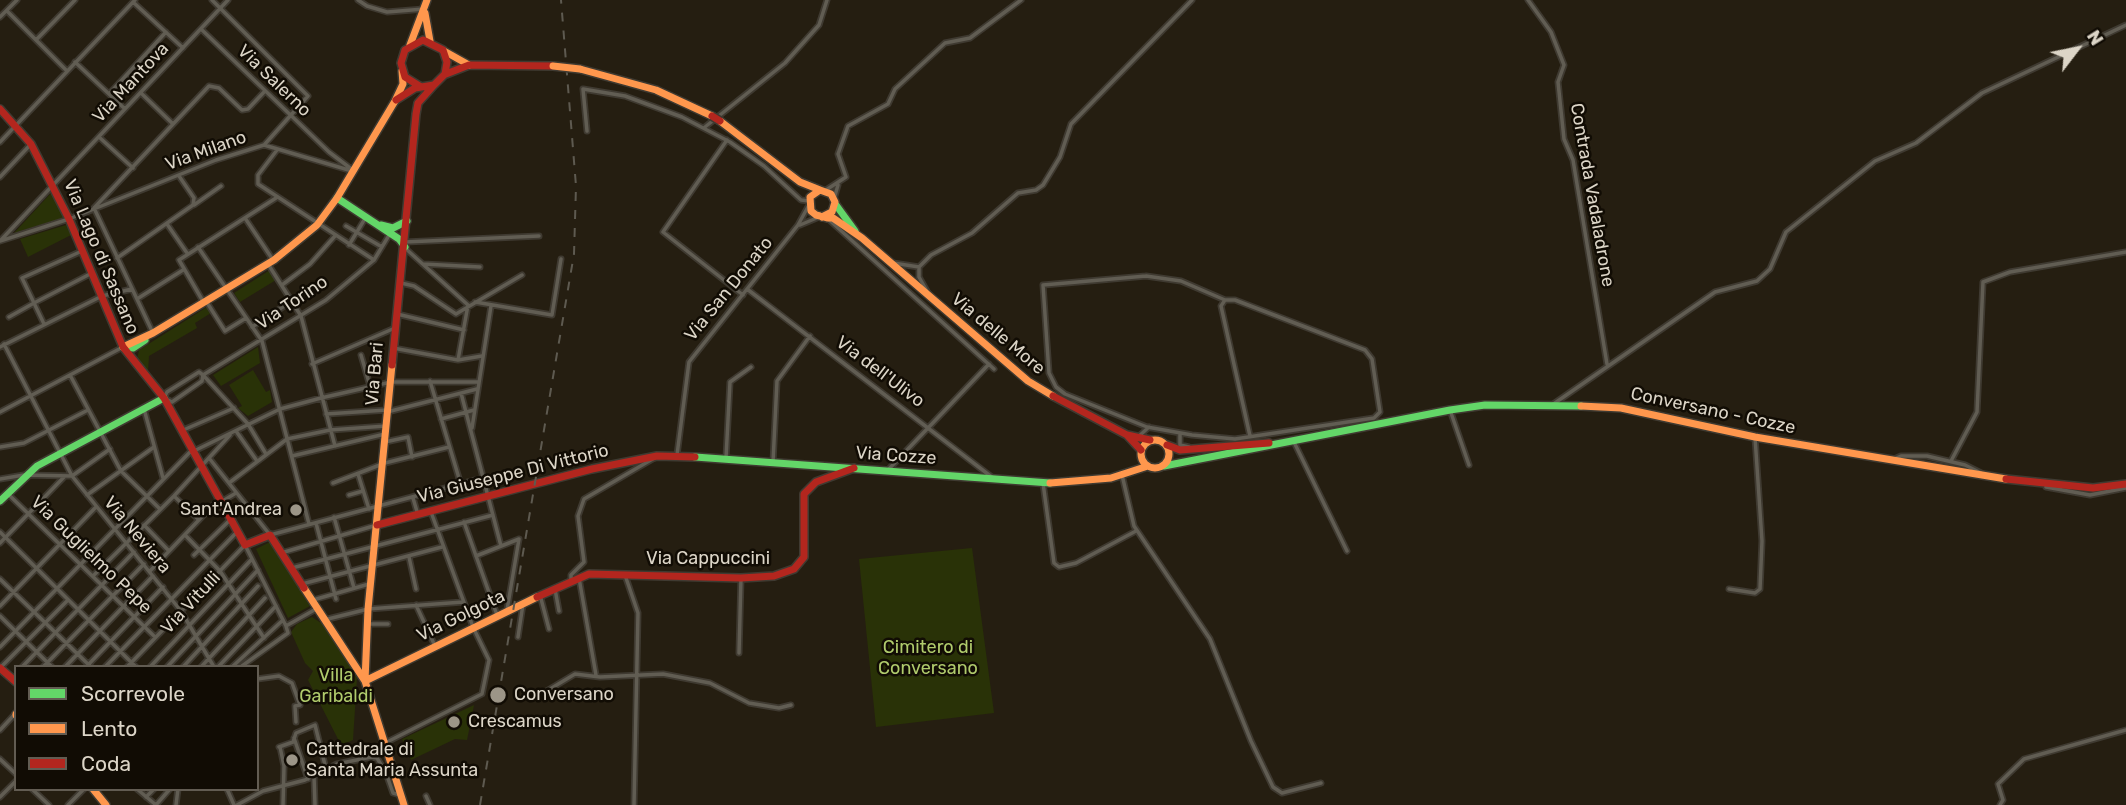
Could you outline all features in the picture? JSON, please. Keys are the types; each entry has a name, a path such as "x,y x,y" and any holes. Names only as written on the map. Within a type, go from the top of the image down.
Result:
{"main road":[{"path":"123,347 153,333 271,262 317,225 354,171 395,101 402,84 402,56 419,28 427,0"},
{"path":"424,9 430,41 469,65"},
{"path":"410,45 430,41"},
{"path":"443,50 447,62 445,74"},
{"path":"395,101 421,87 434,85 445,74 469,65 553,65 580,69 656,90 712,116 800,182 822,190 835,201 862,238"},
{"path":"402,71 410,82 421,87"},
{"name":"Via Bari","path":"366,677 368,609 401,283 400,238 407,220 418,103 434,85"},
{"name":"Via Lago di Sassano","path":"0,109 31,144 53,185 123,347 164,398 201,468 247,544"},
{"path":"800,182 811,211 833,218 862,238"},
{"path":"809,201 822,190"},
{"path":"337,198 400,238 407,220"},
{"path":"823,217 832,212 835,201"},
{"name":"Via delle More","path":"862,238 1028,381 1127,435"},
{"path":"123,347 133,348 153,333"},
{"path":"133,348 133,361"},
{"path":"0,501 24,475 37,466 164,398"},
{"name":"Conversano - Cozze","path":"1293,440 1485,405 1621,408 1755,437 2034,484 2093,488 2126,486"},
{"path":"1127,435 1159,440 1180,450 1293,440"},
{"path":"1127,435 1141,450 1142,459 1148,466 1164,466 1293,440"},
{"path":"1141,450 1150,440"},
{"path":"1164,466 1170,454 1167,445"},
{"name":"Via Cozze","path":"657,456 726,458 1043,483 1094,482 1148,466"},
{"name":"Via Giuseppe Di Vittorio","path":"377,525 592,469 657,456"},
{"path":"1131,472 1142,459"},
{"name":"Via Cappuccini","path":"571,582 589,574 741,578 774,576 801,564 805,550 802,503 804,494 816,482 853,468"},
{"path":"247,544 268,536 353,666 366,677 404,805"},
{"name":"Via Golgota","path":"366,677 571,582"},
{"path":"0,668 14,678"},
{"path":"98,791 106,805"}],"street":[{"path":"0,17 17,0"},
{"path":"36,40 75,0"},
{"path":"212,0 308,96 264,145"},
{"name":"Via Mantova","path":"0,241 228,0"},
{"path":"358,0 367,6 387,12 424,9"},
{"path":"705,128 785,63 819,25 827,0"},
{"path":"822,190 838,185 846,177 838,154 848,126 888,104 895,89 945,43 970,38 1021,0"},
{"path":"931,298 919,277 919,267 931,255 972,233 1018,193 1036,190 1043,185 1060,157 1071,124 1192,0"},
{"name":"Contrada Vadaladrone","path":"1528,0 1551,32 1564,65 1558,82 1564,139 1573,160 1607,364"},
{"path":"0,142 134,1 183,48"},
{"path":"7,11 67,71"},
{"path":"1550,406 1607,364 1715,292 1757,281 1770,270 1786,232 1875,161 1916,143 1982,93 2126,25"},
{"name":"Via Salerno","path":"201,29 290,116 354,171"},
{"path":"109,94 166,32"},
{"path":"75,62 125,110"},
{"path":"153,333 94,208 209,86 219,88 242,110 248,109 265,91"},
{"path":"587,131 583,89 635,99 727,140 764,166 801,200 809,201"},
{"path":"141,93 173,124"},
{"path":"99,137 133,168"},
{"path":"727,140 663,232 743,295"},
{"path":"0,177 31,144"},
{"name":"Via Milano","path":"0,241 69,219 264,145 327,163 348,173 354,171"},
{"path":"277,150 257,179 258,184 374,260"},
{"path":"327,163 329,152"},
{"path":"179,176 194,198 193,205"},
{"path":"835,201 838,185"},
{"path":"117,258 220,186"},
{"path":"246,318 225,331 179,260 276,198"},
{"name":"Via San Donato","path":"677,455 688,362 799,225 809,201"},
{"path":"349,245 366,217"},
{"path":"799,225 823,217 994,369"},
{"path":"245,218 301,316 335,446"},
{"path":"167,224 187,253"},
{"path":"346,226 382,247"},
{"path":"282,285 310,264 335,236"},
{"path":"400,238 539,236"},
{"path":"400,238 422,264 468,305"},
{"name":"Via Torino","path":"203,375 301,316 374,260 386,241 400,238"},
{"path":"198,247 261,341 309,524"},
{"path":"44,324 22,278 83,251"},
{"path":"1951,461 1977,412 1983,282 2010,272 2126,252"},
{"path":"475,302 552,315 561,260"},
{"path":"890,262 919,267"},
{"path":"422,264 480,267"},
{"path":"136,299 183,270"},
{"path":"9,317 92,273"},
{"path":"401,283 414,286 454,313 522,275"},
{"path":"1160,276 1181,281 1225,300 1235,300 1365,350 1372,359 1382,407 1374,418 1235,439 1149,427 1087,405 1056,387 1049,373 1043,285 1160,276"},
{"path":"2,346 102,296 132,289"},
{"name":"Via dell'Ulivo","path":"747,289 994,479"},
{"path":"1225,300 1221,306 1250,436"},
{"path":"252,327 292,301"},
{"path":"458,360 468,305"},
{"path":"472,433 491,306"},
{"path":"397,314 464,330"},
{"path":"312,364 395,328"},
{"path":"774,462 777,381 810,336"},
{"name":"Via Neviera","path":"2,346 72,476 163,587 214,665"},
{"path":"0,412 123,347"},
{"path":"393,348 458,360 482,356"},
{"path":"361,355 370,386"},
{"path":"887,471 989,364"},
{"path":"726,458 730,382 751,367"},
{"path":"203,375 202,381 172,402 164,398 167,392 199,372 203,375 248,424 266,454"},
{"path":"70,375 121,471 160,509"},
{"path":"430,381 461,485"},
{"path":"0,647 192,451 280,409 370,386 391,382 478,382"},
{"path":"326,415 387,411 477,389"},
{"path":"461,393 501,546"},
{"path":"181,431 234,408"},
{"path":"144,409 163,479"},
{"path":"0,447 24,443 88,410"},
{"path":"441,419 474,410"},
{"path":"1450,410 1469,465"},
{"path":"1138,437 1149,427"},
{"path":"1149,427 1150,440"},
{"path":"229,483 287,439 330,430 408,437 412,457"},
{"path":"93,576 174,496 233,432"},
{"path":"233,432 257,461"},
{"path":"1180,433 1178,441 1184,447 1233,447"},
{"path":"291,456 385,434"},
{"path":"1729,589 1755,593 1760,589 1762,541 1755,437"},
{"path":"1293,440 1347,551"},
{"path":"87,495 155,447"},
{"path":"333,483 449,447"},
{"path":"0,479 24,475 72,476 110,449"},
{"path":"1890,461 1901,456 1916,455 1951,461 1986,475"},
{"path":"571,582 571,575 584,562 578,516 584,499 657,456"},
{"path":"209,458 268,536 483,478"},
{"path":"358,474 369,510"},
{"path":"1122,475 1137,531 1210,639 1251,741 1276,791 1321,783"},
{"path":"0,543 64,477"},
{"path":"1043,483 1054,563 1059,567 1076,563 1137,531"},
{"path":"349,495 363,491"},
{"name":"Via Guglielmo Pepe","path":"7,493 156,638"},
{"path":"149,571 220,501 236,493"},
{"path":"174,496 199,520"},
{"path":"413,498 418,515"},
{"path":"0,606 96,507"},
{"path":"385,743 482,695 489,660 463,602 431,512"},
{"path":"291,568 493,515"},
{"path":"334,517 354,588"},
{"path":"194,555 231,519"},
{"path":"464,522 497,615"},
{"path":"316,523 335,596"},
{"path":"144,525 169,551"},
{"path":"281,553 377,525"},
{"path":"107,665 237,531"},
{"path":"0,532 134,665"},
{"path":"185,535 220,571 264,638"},
{"path":"475,556 519,539 506,611"},
{"path":"129,665 247,544 258,570 260,583 276,606 288,633 243,665"},
{"path":"301,584 442,547"},
{"path":"24,665 134,552"},
{"path":"409,556 416,589"},
{"name":"Via Vitulli","path":"152,665 252,559"},
{"path":"46,665 144,564"},
{"path":"169,665 258,570"},
{"path":"625,575 638,613 634,805"},
{"path":"67,665 153,576"},
{"path":"579,578 596,676"},
{"path":"739,653 741,578"},
{"path":"0,579 87,665"},
{"path":"185,665 260,583"},
{"path":"311,600 335,596 371,583"},
{"path":"89,665 163,587"},
{"path":"555,588 559,611"},
{"path":"540,595 549,629"},
{"path":"203,665 267,596"},
{"path":"0,668 68,600"},
{"path":"323,620 368,609 463,602"},
{"path":"518,637 523,603"},
{"path":"415,605 435,646"},
{"path":"218,665 276,606"},
{"path":"286,626 316,609"},
{"path":"0,616 48,663"},
{"path":"234,665 283,620"},
{"path":"368,624 388,624"},
{"path":"540,695 575,674 663,674 710,683 749,703 779,708 791,705"},
{"path":"259,679 279,676 292,683 300,705 295,706 297,723 301,730"},
{"path":"0,730 14,716"},
{"path":"283,805 284,766 280,747 293,742 301,730 313,725 316,727 326,769"},
{"path":"2000,805 2003,800 1998,784 2024,759 2126,730"},
{"path":"294,737 306,779"},
{"path":"236,805 282,785 306,779 337,764 377,758 393,793 400,795"},
{"path":"0,759 14,772"},
{"path":"314,775 315,803"},
{"path":"0,797 14,783"},
{"path":"34,791 49,805"},
{"path":"38,796 42,791"},
{"path":"68,805 81,791"},
{"path":"139,791 156,805 168,791"},
{"path":"146,797 152,791"},
{"path":"426,796 430,805"}],"green space":[{"path":"52,192 63,218 14,233"},
{"path":"66,225 71,235 28,257 20,239"},
{"path":"270,270 276,280 240,302 234,293"},
{"path":"207,307 211,313 195,323 197,328 149,356 148,372 137,359 139,350"},
{"path":"258,347 260,363 221,386 213,375"},
{"path":"253,370 266,392 270,390 272,402 248,416 238,408 242,406 229,385"},
{"path":"270,542 310,606 288,618 256,549"},
{"name":"Cimitero di Conversano","path":"972,548 994,713 876,727 859,559"},
{"name":"Villa Garibaldi","path":"312,617 324,625 357,678 353,740 341,745 308,680 313,671 305,663 291,632 297,624"},
{"name":"Crescamus","path":"474,705 467,740 455,739 411,760 402,739"}],"railway":[{"path":"480,805 574,254 576,186 561,0"}],"traffic: fast":[{"path":"337,198 399,239 405,247"},
{"path":"836,205 855,231"},
{"path":"381,225 393,228 407,221"},
{"path":"123,347 133,348 145,340"},
{"path":"0,501 37,466 164,398"},
{"path":"1164,466 1450,410 1485,405 1581,406"},
{"path":"695,457 1050,483"}],"traffic: slow":[{"path":"410,45 427,0"},
{"path":"425,13 430,41"},
{"path":"444,51 469,65"},
{"path":"553,66 580,69"},
{"path":"580,69 656,90 712,116"},
{"path":"123,347 153,333 274,260 317,225 337,198 395,101 403,84 402,71"},
{"path":"720,121 800,182 820,190"},
{"path":"822,217 832,212 835,202 831,194 820,190 810,197 811,211 816,215 820,216 827,218 833,218 862,238 1028,381 1053,396"},
{"path":"392,365 368,609 365,681 404,805"},
{"path":"1581,406 1621,408 1755,437 2006,479"},
{"path":"1155,440 1165,444 1169,454 1165,464 1155,468 1145,464 1141,454 1145,444 1155,440"},
{"path":"1050,483 1111,478 1148,466"},
{"path":"304,588 365,681 537,597"},
{"path":"95,791 106,805"}],"traffic: jam":[{"path":"396,100 415,88 434,85 445,74 447,62 443,50 423,40 405,50 401,63 405,77 421,87"},
{"path":"446,74 469,65 553,66"},
{"path":"392,365 416,114 418,103 434,85"},
{"path":"0,109 31,144 69,219 123,347 164,398 245,545 270,535 304,588"},
{"path":"712,116 720,121"},
{"path":"1053,396 1127,435 1150,440"},
{"path":"1127,435 1141,450"},
{"path":"1167,445 1180,450 1269,443"},
{"path":"377,525 592,469 657,456 695,457"},
{"path":"537,597 589,574 741,578 774,576 794,569 804,557 804,494 816,482 854,468"},
{"path":"2006,479 2093,488 2126,484"},
{"path":"0,668 14,680"}],"place":[{"name":"Sant'Andrea","path":"296,510"},
{"name":"Conversano","path":"498,695"},
{"name":"Crescamus","path":"454,722"},
{"name":"Cattedrale di Santa Maria Assunta","path":"292,760"}]}
